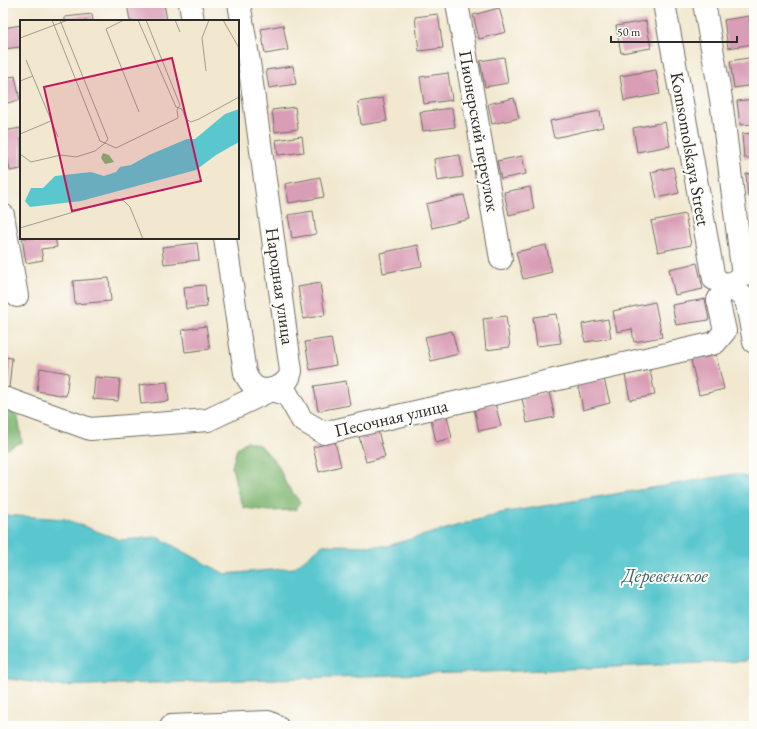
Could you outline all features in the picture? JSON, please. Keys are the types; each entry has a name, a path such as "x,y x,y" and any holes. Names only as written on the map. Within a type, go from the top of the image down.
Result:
{"street":[{"path":"190,3 193,20"},
{"name":"Народная улица","path":"239,3 243,63 291,371 289,378 284,384 271,390"},
{"name":"Пионерский переулок","path":"457,3 501,259"},
{"name":"Komsomolskaya Street","path":"664,3 714,279 728,285"},
{"path":"704,3 721,100 743,276 728,285 746,299 754,342"},
{"path":"3,214 17,296"},
{"path":"225,239 245,373 253,385 260,390 271,390"},
{"name":"Песочная улица","path":"271,390 287,394 302,420 324,433 538,384 715,343 725,331 718,300 728,285"},
{"path":"3,399 7,399 90,429 208,420 271,390"},
{"path":"171,726 268,722 277,726"}],"green space":[{"path":"3,407 8,407 18,417 22,442 3,451"},
{"path":"247,441 261,446 278,465 286,484 300,502 295,510 270,511 244,508 238,494 232,467 237,448"}],"water":[{"name":"Деревенское","path":"735,474 754,479 754,657 745,661 547,670 60,686 3,678 3,515 65,519 120,540 157,537 225,574 294,568 323,545 387,546 501,513"}],"building":[{"path":"127,3 164,3 167,20 130,20"},
{"path":"499,8 506,32 479,39 473,15"},
{"path":"92,14 93,20 65,20 65,17"},
{"path":"438,14 443,48 419,51 415,17"},
{"path":"749,16 753,44 728,48 724,20"},
{"path":"646,21 651,48 621,53 616,26"},
{"path":"20,25 20,47 3,49 3,28"},
{"path":"283,25 288,50 265,54 261,29"},
{"path":"504,57 508,83 485,87 480,61"},
{"path":"754,57 754,85 734,88 730,61"},
{"path":"293,66 296,84 269,88 266,70"},
{"path":"656,70 660,94 624,101 620,76"},
{"path":"448,73 452,100 424,104 420,77"},
{"path":"15,76 20,100 3,104 3,78"},
{"path":"383,98 387,121 361,125 358,102"},
{"path":"514,98 519,118 492,124 488,104"},
{"path":"754,99 754,124 740,125 737,101"},
{"path":"295,107 298,129 275,132 272,110"},
{"path":"452,108 455,127 423,131 420,112"},
{"path":"600,111 603,127 554,138 550,121"},
{"path":"665,122 670,146 637,152 633,128"},
{"path":"20,128 20,169 10,171 3,131"},
{"path":"754,133 754,158 744,158 742,134"},
{"path":"302,136 304,152 278,155 276,140"},
{"path":"460,155 463,177 437,181 434,159"},
{"path":"522,156 526,174 501,179 497,161"},
{"path":"673,167 679,193 657,198 651,172"},
{"path":"754,173 754,196 748,197 746,174"},
{"path":"320,177 324,197 289,203 285,184"},
{"path":"530,187 534,209 509,215 504,192"},
{"path":"464,195 470,219 432,228 426,204"},
{"path":"313,211 316,234 292,238 288,215"},
{"path":"685,214 691,245 658,252 651,221"},
{"path":"22,239 55,239 57,247 41,249 43,260 26,263"},
{"path":"197,243 199,260 164,264 162,247"},
{"path":"418,245 422,266 383,273 380,253"},
{"path":"546,245 552,272 523,279 516,252"},
{"path":"697,263 703,289 675,295 669,269"},
{"path":"109,278 111,301 75,304 73,281"},
{"path":"320,283 325,315 303,319 298,287"},
{"path":"205,285 207,307 186,309 184,287"},
{"path":"705,299 709,320 676,325 672,305"},
{"path":"655,302 662,337 634,342 632,329 617,332 613,311"},
{"path":"556,314 561,343 537,346 533,317"},
{"path":"506,316 510,347 486,350 483,319"},
{"path":"608,319 611,338 585,342 582,324"},
{"path":"206,326 210,349 185,352 182,330"},
{"path":"452,331 458,354 431,361 425,337"},
{"path":"331,338 336,365 310,370 305,342"},
{"path":"716,355 724,389 699,395 691,360"},
{"path":"3,357 12,358 9,388 3,387"},
{"path":"40,368 69,373 66,396 37,391"},
{"path":"650,370 655,395 630,400 625,375"},
{"path":"95,377 120,379 118,401 93,399"},
{"path":"604,379 610,403 583,410 578,385"},
{"path":"346,381 350,405 318,411 314,386"},
{"path":"167,382 169,401 141,404 139,385"},
{"path":"549,392 555,417 527,423 522,398"},
{"path":"495,403 501,426 479,431 474,408"},
{"path":"447,416 452,438 436,442 431,419"},
{"path":"378,431 385,457 366,462 359,436"},
{"path":"335,442 341,466 319,472 313,447"}]}
